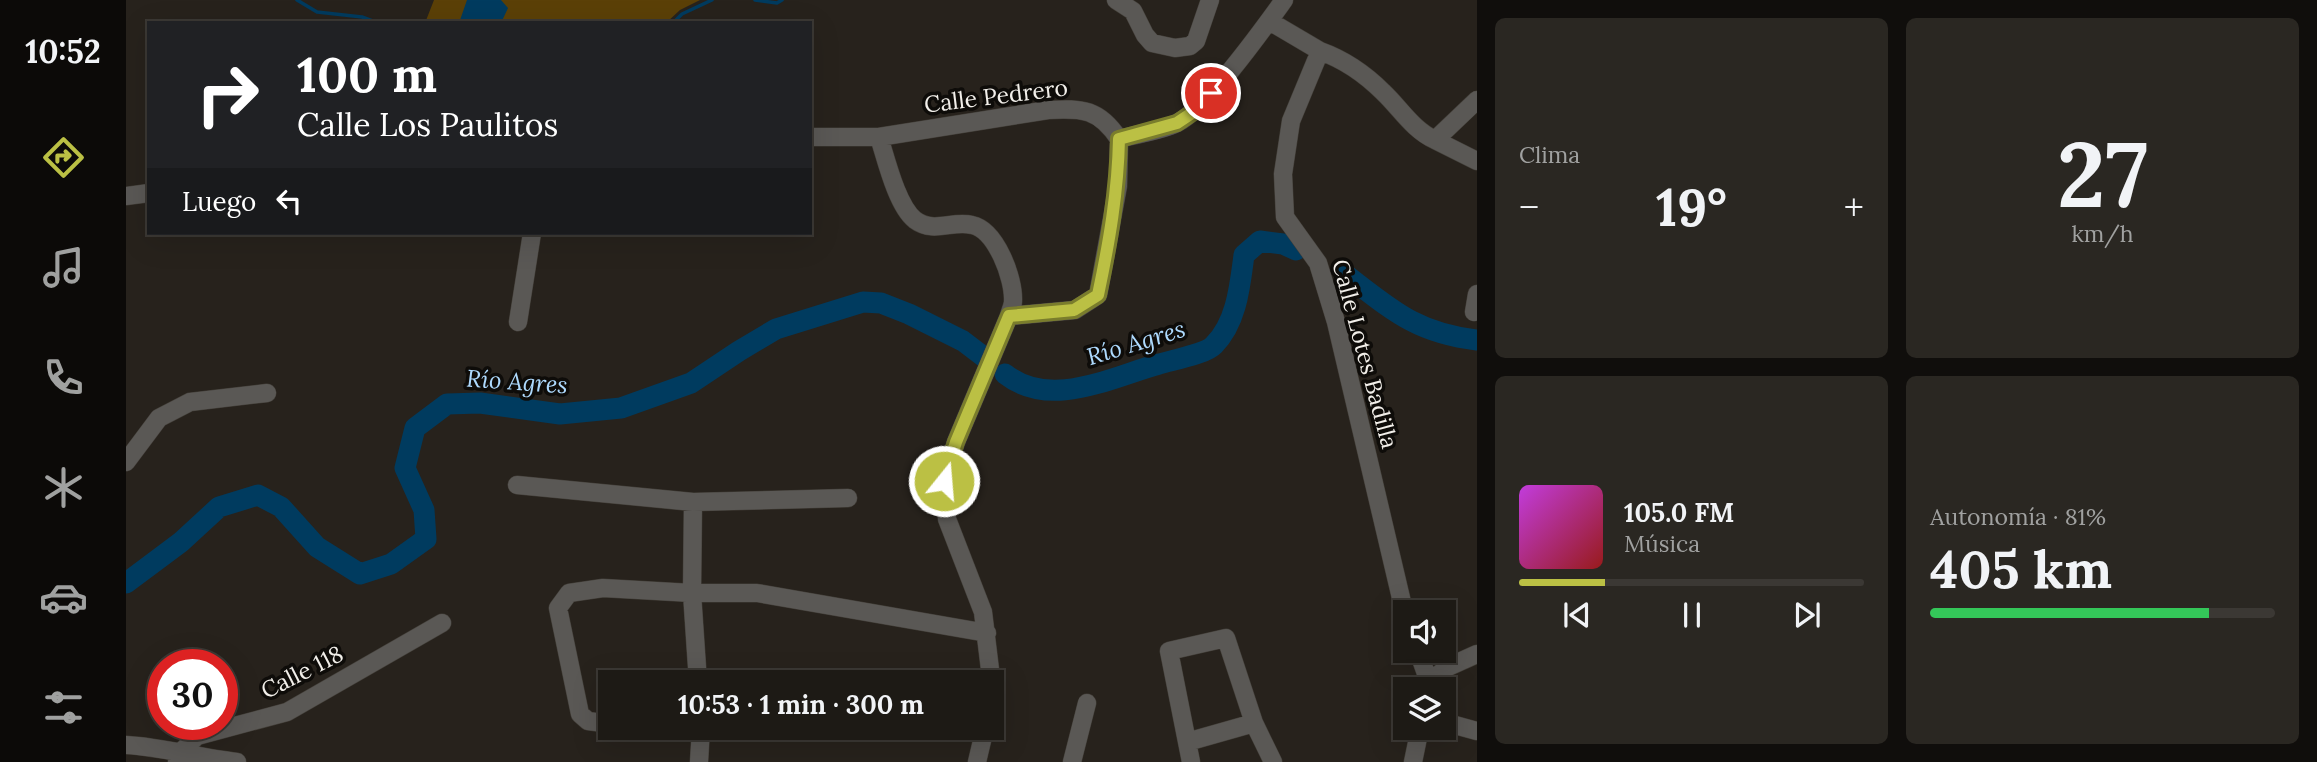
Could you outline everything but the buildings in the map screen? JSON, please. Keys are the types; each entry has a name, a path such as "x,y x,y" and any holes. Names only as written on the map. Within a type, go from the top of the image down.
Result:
{"street":[{"path":"1116,0 1135,6 1145,35 1152,43 1165,47 1190,46 1199,37 1210,0"},
{"path":"1009,316 1074,310 1098,295 1118,186 1119,139 1177,123 1192,113 1269,22 1281,1"},
{"path":"1269,22 1320,51 1343,59 1384,92 1416,129 1477,161"},
{"name":"Calle Lotes Badilla","path":"1320,51 1291,121 1283,174 1284,217 1318,263 1401,600"},
{"path":"1435,140 1477,100"},
{"name":"Calle Pedrero","path":"812,137 879,137 1048,110 1072,109 1091,112 1107,122 1119,139"},
{"path":"879,137 897,190 912,218 934,228 974,225 989,235 1004,262 1012,284 1013,302 1009,316 956,442 944,481 947,519 984,612 990,670"},
{"path":"126,196 147,193"},
{"path":"518,322 532,235"},
{"path":"126,462 159,418 190,402 267,393"},
{"path":"517,485 693,502 848,498"},
{"path":"693,502 692,593 697,670"},
{"path":"598,722 588,721 579,714 558,608 569,593 603,589 757,593 987,633"},
{"name":"Calle 118","path":"179,757 197,736 287,712 442,623"},
{"path":"1191,762 1169,651 1226,638 1254,723 1273,762"},
{"path":"1437,677 1448,667 1477,654"},
{"path":"1072,762 1087,703"},
{"path":"1187,742 1254,723"},
{"path":"1456,725 1477,730"},
{"path":"699,762 700,740"},
{"path":"977,762 982,740"},
{"path":"1413,762 1418,740"},
{"path":"126,745 179,757 237,762"}],"shaded area":[{"path":"434,0 700,0 680,10 668,21 426,21"}],"water":[{"path":"467,0 501,0 508,8 502,21 460,21"}],"waterway":[{"path":"297,0 317,12 362,17 373,21"},
{"path":"675,21 682,14 712,0"},
{"path":"755,0 777,3 782,0"},
{"name":"Río Agres","path":"1005,374 1023,384 1061,390 1101,382 1204,351 1222,336 1233,314 1244,255 1260,241 1283,244 1296,250"},
{"name":"Río Agres","path":"1345,274 1391,309 1421,326 1456,337 1477,340"},
{"name":"Río Agres","path":"126,583 181,542 219,507 258,495 281,507 317,547 360,574 391,564 426,539 424,510 405,468 415,428 447,404 480,403 560,414 621,408 691,383 776,329 863,302 881,303 909,314 963,341 984,357"}],"route":[{"path":"944,481 956,442 1009,316 1074,310 1098,295 1118,186 1119,139 1177,123 1192,113 1211,93"}]}
